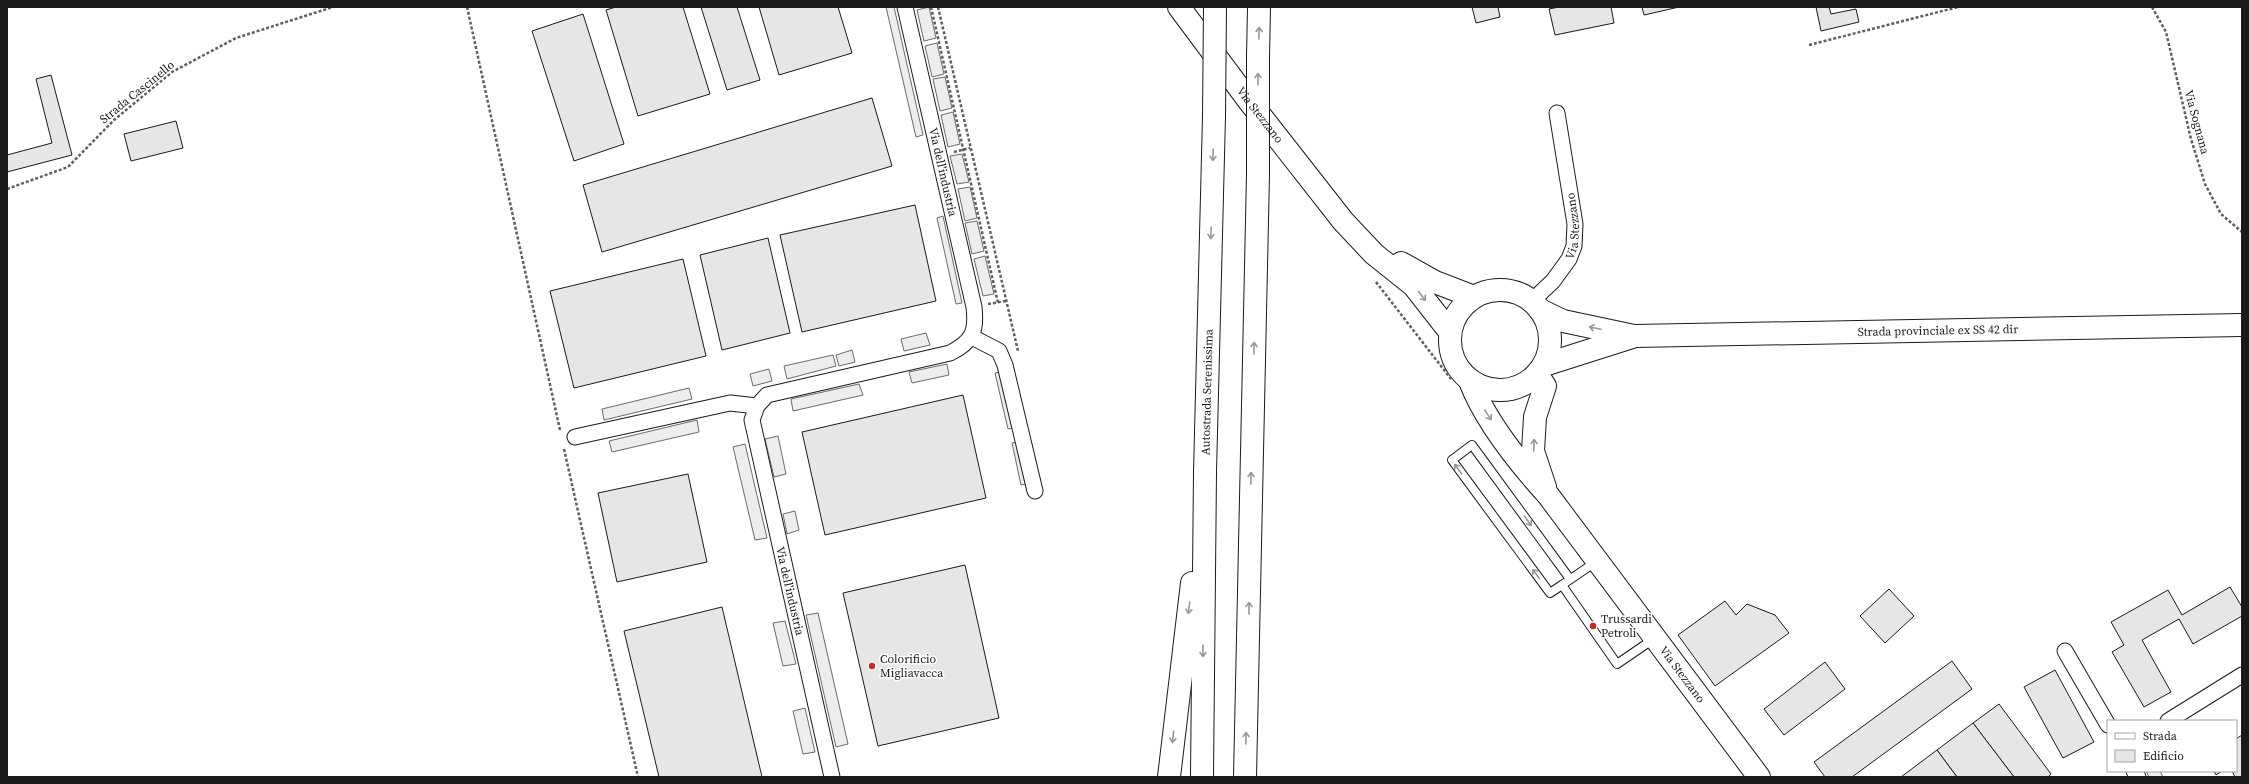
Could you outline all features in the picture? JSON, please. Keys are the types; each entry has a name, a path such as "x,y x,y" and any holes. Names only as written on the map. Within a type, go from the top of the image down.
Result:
{"main road":[{"name":"Via Stezzano","path":"1180,7 1249,101 1343,221 1374,254 1414,286 1450,332"},
{"name":"Autostrada Serenissima","path":"1202,777 1205,472 1214,116 1215,7"},
{"path":"1245,777 1258,174 1259,7"},
{"name":"Via Stezzano","path":"1343,221 1406,267 1435,282 1474,297"},
{"name":"Via Stezzano","path":"1536,306 1519,294 1504,290 1489,291 1474,297 1458,312 1450,332 1450,342 1458,368 1470,381 1477,399 1526,471 1548,495 1759,777"},
{"path":"1536,306 1545,318 1550,337 1548,356 1540,370"},
{"name":"Strada provinciale ex SS 42 dir","path":"1536,306 1563,321 1634,336 2242,325"},
{"name":"Strada provinciale ex SS 42 dir","path":"1540,370 1634,336"},
{"name":"Via Stezzano","path":"1470,381 1487,389 1505,390 1522,385 1540,370 1545,386 1535,417 1533,451 1548,495"},
{"path":"1169,777 1205,472"}],"street":[{"name":"Via dell'industria","path":"905,7 974,307 976,320 972,337"},
{"name":"Via Stezzano","path":"1536,306 1569,259 1574,246 1575,224 1557,113"},
{"path":"576,437 730,403 757,406 767,395 950,353 961,347 972,337 999,351 1005,365 1035,491"},
{"name":"Via dell'industria","path":"757,406 752,420 754,436 832,777"},
{"path":"2065,651 2107,723"},
{"path":"2170,720 2242,675"}],"lane":[{"path":"1570,579 1472,446 1452,460 1550,593 1562,585 1597,560"},
{"path":"1562,585 1617,664 1655,638"}],"path":[{"name":"Strada Cascinello","path":"7,190 68,167 114,120 172,72 236,38 333,7"},
{"path":"467,7 560,432"},
{"path":"931,7 998,303"},
{"path":"938,7 1020,361 1005,365"},
{"path":"1809,45 1958,7"},
{"name":"Via Sognana","path":"2152,7 2166,32 2191,139 2205,184 2221,214 2242,232"},
{"path":"564,447 638,777"}],"shaded area":[{"path":"886,7 894,7 923,135 916,137"},
{"path":"929,7 936,38 924,41 917,10"},
{"path":"937,43 944,74 932,77 925,46"},
{"path":"945,77 952,108 940,111 933,79"},
{"path":"953,112 960,144 948,147 941,115"},
{"path":"962,154 969,182 957,184 950,156"},
{"path":"970,187 977,218 965,221 958,189"},
{"path":"943,216 962,303 956,304 937,218"},
{"path":"977,221 984,251 972,254 965,223"},
{"path":"985,256 994,294 983,296 974,259"},
{"path":"926,333 930,345 904,351 901,339"},
{"path":"852,350 855,362 839,366 836,355"},
{"path":"833,355 836,366 787,379 784,366"},
{"path":"947,364 949,375 912,383 909,372"},
{"path":"769,369 772,381 753,386 750,374"},
{"path":"1000,372 1014,428 1008,429 995,373"},
{"path":"859,384 863,395 793,411 791,399"},
{"path":"689,388 692,399 604,420 602,409"},
{"path":"697,420 699,432 612,452 609,441"},
{"path":"778,436 786,474 774,477 765,439"},
{"path":"1017,442 1026,484 1021,485 1012,443"},
{"path":"745,444 767,538 755,540 733,447"},
{"path":"795,511 799,530 787,534 783,514"},
{"path":"818,613 848,744 836,747 806,615"},
{"path":"785,621 796,664 783,666 773,623"},
{"path":"805,708 815,752 803,754 793,711"},
{"path":"2146,772 2160,772 2163,777 2149,777"}],"building":[{"path":"616,7 683,7 710,94 638,116 606,10"},
{"path":"701,7 737,7 760,80 727,90"},
{"path":"759,7 838,7 852,53 779,75"},
{"path":"1472,7 1498,7 1500,17 1476,23"},
{"path":"1559,7 1611,7 1614,23 1555,35 1549,9"},
{"path":"1642,7 1679,7 1644,15"},
{"path":"1816,7 1829,7 1831,14 1856,9 1859,22 1821,31"},
{"path":"583,14 624,144 574,161 532,31"},
{"path":"51,75 72,155 7,172 7,155 52,143 36,79"},
{"path":"872,98 892,166 602,252 583,185"},
{"path":"176,121 183,148 131,161 124,134"},
{"path":"915,205 936,301 802,332 780,235"},
{"path":"768,238 790,333 722,350 700,255"},
{"path":"683,259 706,356 574,388 550,291"},
{"path":"963,395 986,498 825,535 802,432"},
{"path":"688,474 707,562 617,582 598,493"},
{"path":"965,565 999,718 878,746 843,593"},
{"path":"2230,587 2242,607 2242,616 2193,644 2179,619 2142,640 2171,692 2144,707 2112,652 2124,645 2111,622 2168,590 2182,615"},
{"path":"1889,589 1914,616 1885,643 1860,616"},
{"path":"1725,601 1736,615 1747,604 1775,615 1789,633 1715,686 1678,635"},
{"path":"722,607 762,777 659,777 624,631"},
{"path":"1952,661 1972,689 1852,777 1825,777 1814,762"},
{"path":"1825,662 1845,689 1784,735 1764,709"},
{"path":"2055,670 2094,742 2063,758 2024,687"},
{"path":"1999,704 2051,774 2048,777 2014,777 1973,723"},
{"path":"1973,723 2014,777 1957,777 1937,750"},
{"path":"2242,735 2242,777 2235,777 2232,772 2237,772 2237,738"},
{"path":"1937,750 1957,777 1901,777"}],"place":[{"name":"Trussardi Petroli","path":"1593,626"},
{"name":"Colorificio Migliavacca","path":"872,666"}]}
